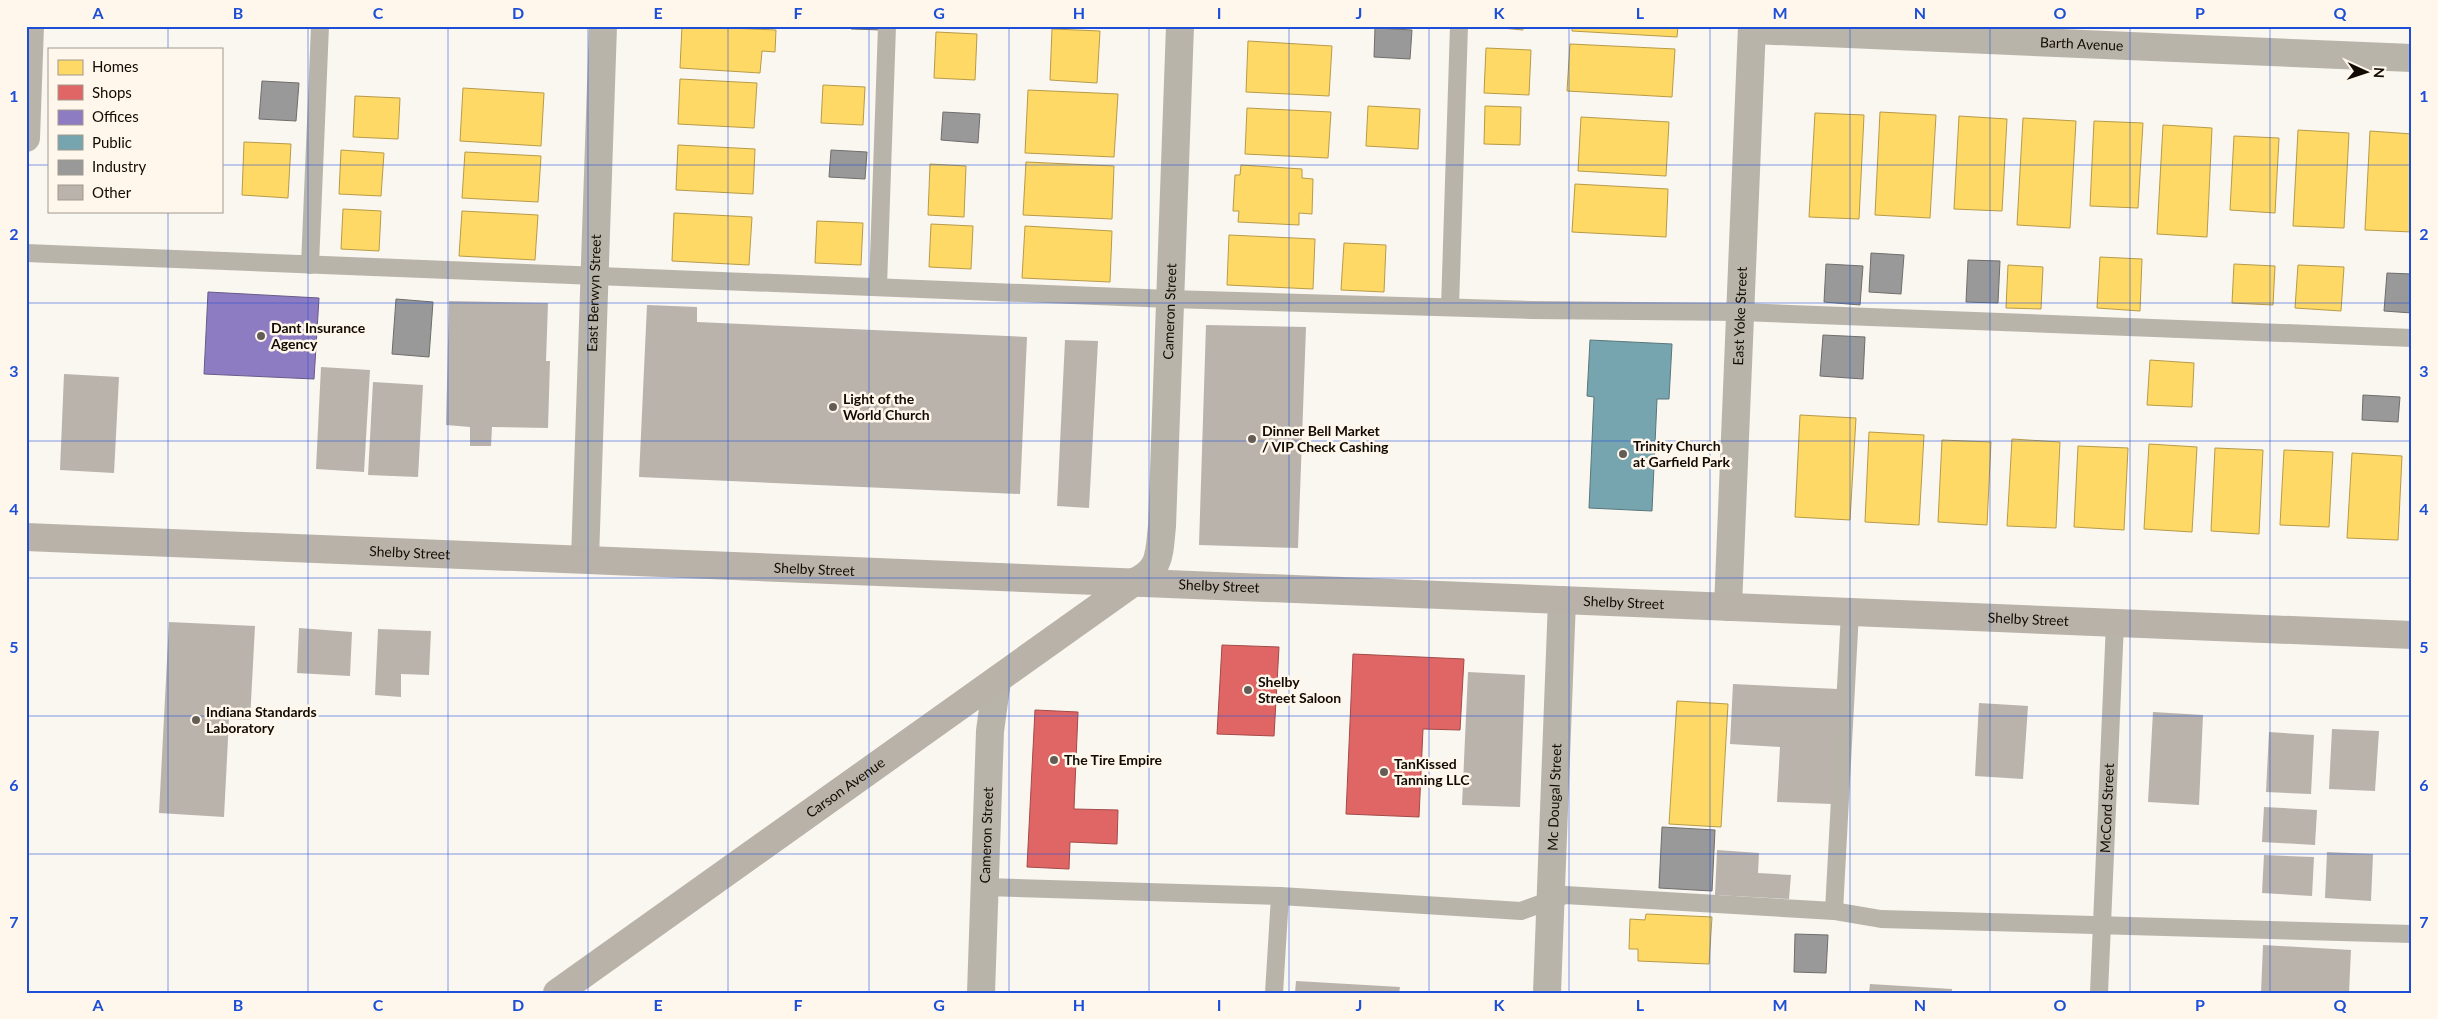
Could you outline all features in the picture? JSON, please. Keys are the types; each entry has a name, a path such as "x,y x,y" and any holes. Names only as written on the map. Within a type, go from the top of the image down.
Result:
{"main road":[{"name":"Shelby Street","path":"26,537 2412,635"},
{"name":"Carson Avenue","path":"557,993 1134,582"}],"street":[{"path":"26,138 30,26"},
{"name":"East Berwyn Street","path":"585,559 603,26"},
{"name":"Cameron Street","path":"1134,582 1148,576 1156,565 1160,547 1180,26"},
{"name":"Barth Avenue","path":"1752,28 2412,58"},
{"name":"East Yoke Street","path":"1728,607 1752,28"},
{"name":"Mc Dougal Street","path":"1546,993 1562,600"},
{"name":"Cameron Street","path":"981,993 990,731 997,680"}],"lane":[{"path":"310,265 320,26"},
{"path":"878,288 887,26"},
{"path":"1450,307 1459,26"},
{"path":"26,253 1170,300 1741,312 2412,338"},
{"path":"1834,911 1850,612"},
{"name":"McCord Street","path":"2099,993 2115,623"},
{"path":"984,887 1280,896 1521,910 1566,895 1834,911 1881,919 2412,934"},
{"path":"1274,993 1280,896"}],"building: Homes":[{"path":"682,26 776,30 775,52 762,51 760,73 680,68"},
{"path":"1480,26 1523,26 1523,30"},
{"path":"1572,26 1678,26 1677,37 1572,31"},
{"path":"1052,29 1100,31 1097,83 1050,80"},
{"path":"936,32 977,34 975,80 934,78"},
{"path":"1248,41 1332,46 1329,96 1246,92"},
{"path":"1570,44 1675,49 1672,97 1567,91"},
{"path":"1486,48 1531,50 1529,95 1484,93"},
{"path":"680,79 757,83 754,128 678,124"},
{"path":"823,85 865,87 863,125 821,123"},
{"path":"463,88 544,93 541,146 460,141"},
{"path":"1028,90 1118,94 1114,157 1025,153"},
{"path":"355,96 400,98 398,139 353,137"},
{"path":"1368,106 1420,109 1418,149 1366,146"},
{"path":"1485,106 1521,107 1520,145 1484,144"},
{"path":"1247,108 1331,112 1328,158 1245,154"},
{"path":"1880,112 1936,115 1930,218 1875,215"},
{"path":"1815,113 1864,115 1859,219 1809,217"},
{"path":"1959,116 2007,119 2002,211 1954,209"},
{"path":"1581,117 1669,122 1666,176 1578,171"},
{"path":"2023,118 2076,121 2070,228 2017,225"},
{"path":"2094,121 2143,123 2138,208 2090,206"},
{"path":"2163,125 2212,128 2207,237 2157,234"},
{"path":"2298,130 2349,133 2344,228 2293,226"},
{"path":"2370,131 2412,134 2412,232 2365,230"},
{"path":"2234,136 2279,138 2275,213 2230,210"},
{"path":"244,142 291,144 288,198 242,195"},
{"path":"678,145 755,149 753,194 676,190"},
{"path":"341,150 384,153 381,196 339,194"},
{"path":"465,152 541,156 538,202 462,198"},
{"path":"1026,162 1114,166 1112,219 1023,215"},
{"path":"930,164 966,166 964,217 928,215"},
{"path":"1241,165 1302,169 1302,178 1313,179 1312,214 1299,213 1299,225 1238,222 1239,211 1233,211 1235,175 1240,175"},
{"path":"1575,184 1668,189 1666,237 1572,232"},
{"path":"343,209 381,211 379,251 341,249"},
{"path":"462,211 538,215 535,260 459,256"},
{"path":"674,213 752,217 749,265 672,261"},
{"path":"817,221 863,223 861,265 815,263"},
{"path":"931,224 973,226 971,269 929,267"},
{"path":"1025,226 1112,231 1110,282 1022,278"},
{"path":"1229,235 1315,239 1313,289 1227,285"},
{"path":"1344,243 1386,245 1384,292 1341,290"},
{"path":"2100,257 2142,259 2140,311 2097,308"},
{"path":"2234,264 2275,266 2273,305 2232,303"},
{"path":"2008,265 2043,267 2041,309 2006,308"},
{"path":"2298,265 2344,267 2341,311 2295,308"},
{"path":"2150,360 2194,363 2192,407 2147,405"},
{"path":"1800,415 1856,418 1850,520 1795,517"},
{"path":"1869,432 1924,435 1919,525 1865,522"},
{"path":"2012,439 2060,442 2056,528 2007,526"},
{"path":"1942,440 1991,442 1987,525 1938,522"},
{"path":"2149,444 2197,447 2192,532 2144,529"},
{"path":"2078,446 2128,448 2124,530 2074,527"},
{"path":"2215,448 2263,450 2259,534 2211,531"},
{"path":"2284,450 2333,452 2329,527 2280,525"},
{"path":"2352,453 2402,456 2398,540 2347,538"},
{"path":"1677,701 1728,704 1721,827 1669,824"},
{"path":"1646,914 1712,917 1709,964 1638,961 1638,949 1629,949 1630,919 1645,920"}],"building: Shops":[{"name":"Shelby Street Saloon","path":"1222,645 1279,647 1274,736 1217,734"},
{"name":"TanKissed Tanning LLC","path":"1353,654 1464,659 1460,730 1423,729 1419,817 1346,814"},
{"name":"The Tire Empire","path":"1035,710 1078,712 1074,809 1118,810 1117,844 1070,842 1069,869 1027,867"}],"building: Offices":[{"name":"Dant Insurance Agency","path":"208,292 319,298 314,379 204,374"}],"building: Public":[{"name":"Trinity Church at Garfield Park","path":"1590,340 1672,344 1669,399 1657,399 1652,511 1589,508 1594,397 1587,396"}],"building: Industry":[{"path":"851,26 883,26 883,30 851,29"},
{"path":"1375,28 1412,30 1410,59 1374,57"},
{"path":"262,81 299,83 296,121 259,119"},
{"path":"943,112 980,114 978,143 941,140"},
{"path":"831,150 867,152 865,179 829,177"},
{"path":"1871,253 1904,255 1901,294 1869,292"},
{"path":"1968,260 2000,261 1998,303 1966,302"},
{"path":"1826,264 1863,266 1860,305 1824,302"},
{"path":"2387,273 2412,274 2412,313 2384,311"},
{"path":"396,299 433,302 429,357 392,354"},
{"path":"1823,335 1865,337 1863,379 1820,376"},
{"path":"2363,395 2400,397 2398,422 2362,420"},
{"path":"1662,827 1715,830 1712,891 1659,888"},
{"path":"1795,934 1828,935 1826,973 1794,972"}],"building: Other":[{"path":"449,301 548,303 546,361 550,361 548,428 492,427 491,446 470,446 470,427 446,425"},
{"name":"Light of the World Church","path":"647,305 697,307 697,322 1027,337 1020,494 639,477"},
{"name":"Dinner Bell Market / VIP Check Cashing","path":"1206,325 1306,327 1298,548 1199,545"},
{"path":"1065,340 1098,341 1089,508 1057,506"},
{"path":"321,367 370,370 364,472 316,469"},
{"path":"64,374 119,377 114,473 60,470"},
{"path":"373,382 423,385 418,477 368,475"},
{"name":"Indiana Standards Laboratory","path":"169,622 255,626 250,720 229,719 224,817 159,813"},
{"path":"299,628 352,632 350,676 297,673"},
{"path":"378,629 431,631 429,675 401,674 401,697 375,695"},
{"path":"1468,672 1525,675 1520,807 1462,805"},
{"path":"1733,684 1838,689 1832,804 1777,802 1780,747 1730,744"},
{"path":"1979,703 2028,706 2023,779 1975,776"},
{"path":"2153,712 2203,715 2199,805 2148,802"},
{"path":"2332,729 2379,731 2375,791 2329,789"},
{"path":"2269,732 2314,735 2311,794 2266,792"},
{"path":"2264,807 2317,810 2315,845 2262,842"},
{"path":"1717,850 1759,853 1758,873 1791,875 1789,899 1715,895"},
{"path":"2327,852 2373,854 2371,901 2325,898"},
{"path":"2264,855 2314,857 2312,896 2262,893"},
{"path":"2263,945 2351,950 2349,993 2261,993"},
{"path":"1296,981 1400,987 1399,993 1295,993"},
{"path":"1870,984 1952,989 1952,993 1869,993"}],"place":[{"name":"Dant Insurance Agency","path":"261,336"},
{"name":"Light of the World Church","path":"833,407"},
{"name":"Dinner Bell Market / VIP Check Cashing","path":"1252,439"},
{"name":"Trinity Church at Garfield Park","path":"1623,454"},
{"name":"Shelby Street Saloon","path":"1248,690"},
{"name":"Indiana Standards Laboratory","path":"196,720"},
{"name":"The Tire Empire","path":"1054,760"},
{"name":"TanKissed Tanning LLC","path":"1384,772"}]}
